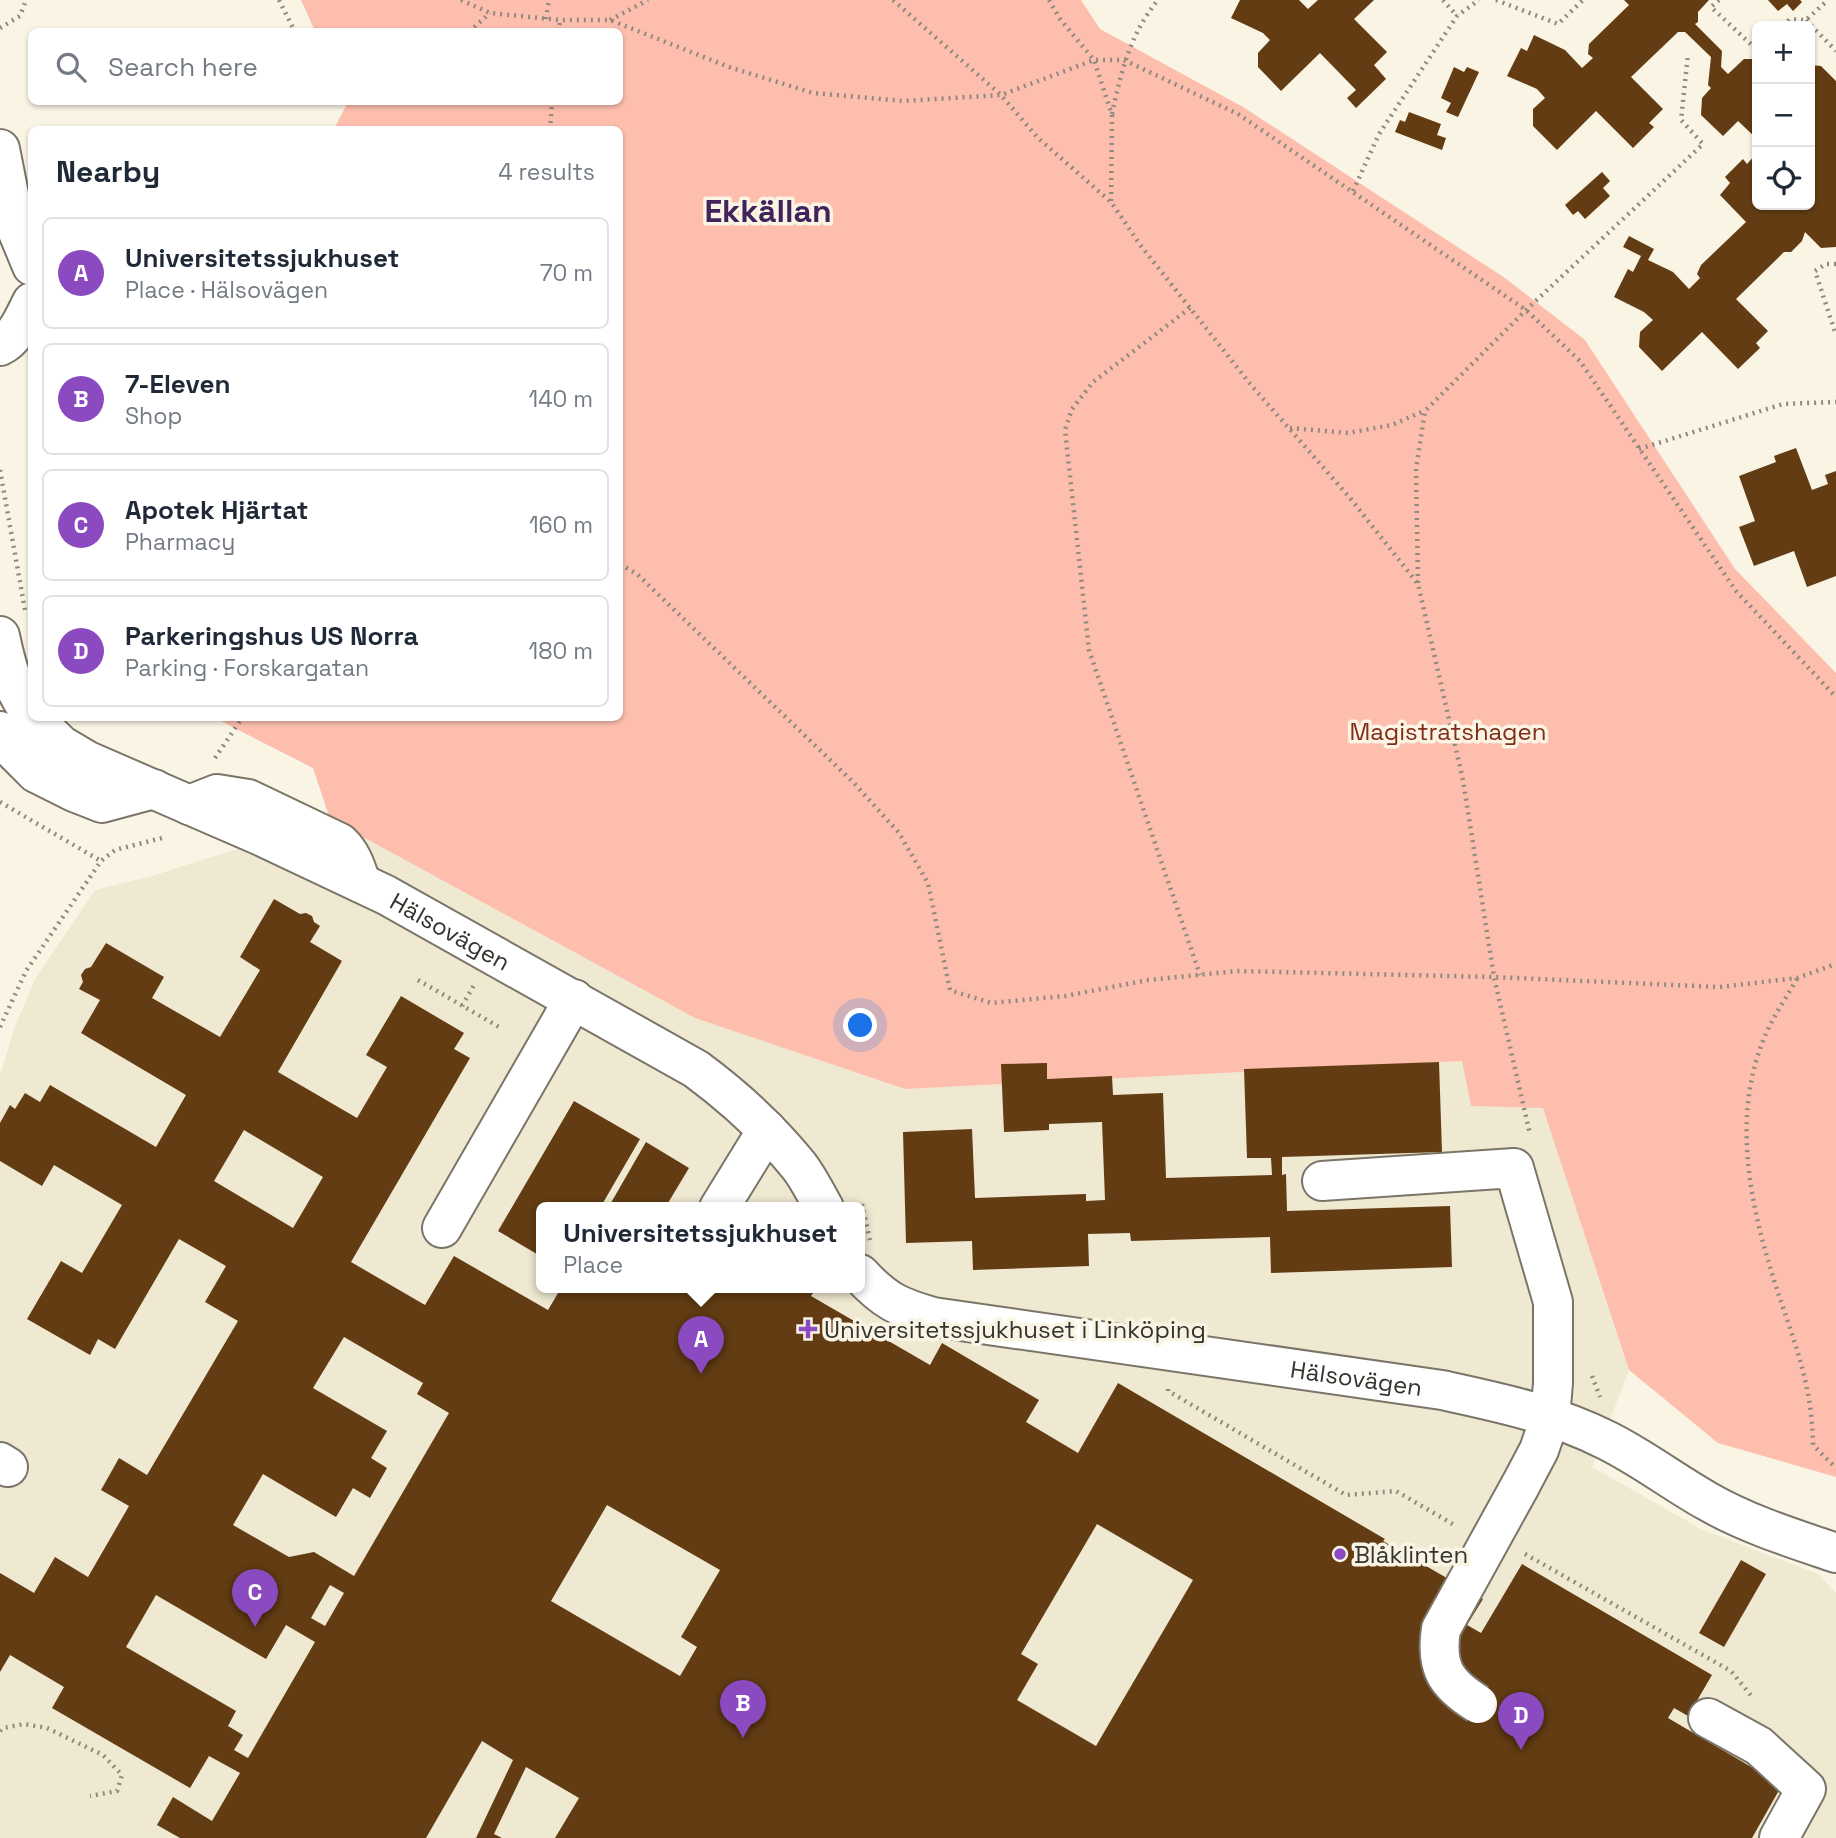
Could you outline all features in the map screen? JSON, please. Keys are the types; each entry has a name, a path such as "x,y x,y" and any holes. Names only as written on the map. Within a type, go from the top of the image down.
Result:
{"street":[{"path":"0,149 15,225 28,256"},
{"path":"0,346 5,344 21,324 28,310"},
{"name":"Hälsovägen","path":"13,626 6,666 20,699 28,710"},
{"name":"Hälsovägen","path":"37,721 61,745 88,761 386,895 696,1069 734,1099 766,1130 800,1167 820,1202"},
{"path":"0,731 6,743 36,773 102,803 154,789"},
{"path":"442,1228 574,999"},
{"path":"723,1202 766,1130"},
{"path":"1322,1181 1514,1168 1553,1302 1553,1383 1550,1418 1538,1450 1441,1629 1439,1655 1446,1676 1452,1685 1478,1704"},
{"name":"Hälsovägen","path":"865,1279 879,1294 905,1309 933,1317 1442,1390 1493,1401 1550,1418 1605,1439 1720,1507 1786,1536 1836,1553"},
{"path":"1708,1718 1759,1746 1806,1789 1779,1838"}],"path":[{"path":"0,28 20,16 26,0"},
{"path":"279,0 293,28"},
{"path":"461,0 490,13 560,20 610,20 729,67 813,93 903,101 1001,95 1094,60 1124,60 1238,114 1527,310 1580,360 1736,591 1836,697"},
{"path":"546,19 549,0"},
{"path":"610,20 648,0"},
{"path":"893,0 1001,95 1038,138 1111,202 1141,246 1251,385 1350,498 1418,584"},
{"path":"1049,0 1060,19 1094,60 1112,115"},
{"path":"1111,202 1112,115 1124,60 1148,12 1158,0"},
{"path":"1443,0 1458,16"},
{"path":"1353,191 1379,134 1458,16 1479,0"},
{"path":"1496,0 1558,24 1583,0"},
{"path":"1719,0 1712,7 1752,45"},
{"path":"1806,20 1824,1"},
{"path":"473,28 490,13"},
{"path":"559,28 560,20"},
{"path":"1788,21 1806,20 1836,51"},
{"path":"1290,428 1348,433 1392,425 1425,411 1527,310 1703,144 1681,120 1688,54"},
{"path":"550,126 552,105"},
{"path":"1836,264 1826,264 1815,271 1836,335"},
{"path":"1190,308 1093,382 1072,409 1065,430 1089,650 1200,975"},
{"path":"1639,449 1783,404 1836,402"},
{"path":"1425,411 1416,469 1418,584 1463,780 1494,977 1533,1144"},
{"path":"0,470 13,626"},
{"path":"623,566 637,573 854,783 899,833 928,883 950,990 991,1003 1065,996 1148,980 1237,971 1494,977 1720,987 1797,978 1836,964"},
{"path":"0,802 101,861"},
{"path":"0,1027 26,971 101,861 115,850 172,836 180,830 189,805"},
{"path":"462,1006 480,975"},
{"path":"1797,978 1770,1026 1754,1070 1745,1132 1753,1204 1774,1280 1803,1366 1812,1411 1813,1445 1836,1468"},
{"path":"418,980 499,1027"},
{"path":"1589,1368 1601,1400"},
{"path":"0,1731 24,1724 47,1728 103,1755 122,1775 117,1791 90,1796"}],"shaded area":[{"name":"Universitetssjukhuset i Linköping","path":"330,819 695,1018 905,1089 1462,1061 1471,1106 1543,1107 1629,1370 1592,1467 1701,1529 1818,1574 1836,1593 1836,1838 0,1838 0,1076 14,1029 35,979 95,890 152,876"}],"green space":[{"name":"Magistratshagen","path":"301,0 1081,0 1100,29 1243,107 1505,278 1585,340 1735,569 1836,673 1836,1477 1718,1443 1629,1370 1543,1108 1471,1106 1462,1061 905,1089 695,1018 330,819 313,768 221,721 623,721 623,126 336,126 346,105 623,105 623,28 314,28"}],"building":[{"path":"1240,0 1299,0 1308,9 1318,0 1374,0 1354,19 1387,52 1374,65 1386,79 1356,108 1347,98 1356,90 1320,53 1281,91 1258,67 1258,53 1270,40 1263,33 1231,18"},
{"path":"1624,0 1709,0 1698,12 1698,22 1695,24 1722,51 1721,67 1728,74 1744,59 1752,59 1752,134 1738,121 1723,136 1701,115 1702,98 1711,88 1708,85 1711,57 1685,32 1678,32 1631,77 1663,109 1649,123 1654,127 1633,148 1596,111 1557,150 1533,126 1533,109 1545,98 1537,89 1507,76 1521,48 1527,51 1534,35 1565,50 1582,68 1593,58 1588,54 1589,44 1629,5"},
{"path":"1768,0 1802,2 1793,11 1787,4 1778,11"},
{"path":"1815,65 1821,66 1836,81 1836,247 1821,248 1805,232 1802,241 1791,252 1784,252 1736,299 1768,331 1756,343 1760,348 1738,369 1702,332 1662,371 1639,347 1640,332 1653,320 1644,312 1614,297 1628,269 1633,272 1641,256 1623,247 1629,236 1654,249 1648,260 1673,272 1689,289 1700,278 1697,274 1701,265 1746,222 1720,195 1730,183 1725,177 1743,159 1747,164 1752,158 1752,210 1815,210"},
{"path":"1454,67 1464,72 1467,67 1479,72 1458,117 1446,112 1451,103 1441,98"},
{"path":"1409,112 1441,124 1437,135 1446,138 1442,150 1395,132 1400,120 1405,122"},
{"path":"1602,172 1610,181 1603,188 1610,196 1585,219 1578,211 1573,215 1565,205"},
{"path":"1796,448 1812,490 1828,484 1825,475 1836,471 1836,576 1807,587 1794,551 1754,566 1739,527 1755,521 1739,476 1776,462 1774,456"},
{"path":"274,899 300,914 312,916 314,922 320,926 310,942 342,961 278,1072 357,1118 387,1067 366,1055 401,996 464,1033 454,1049 470,1058 351,1262 425,1305 454,1256 548,1310 558,1293 813,1293 811,1296 930,1365 942,1343 1039,1400 1026,1422 1078,1453 1118,1383 1483,1599 1467,1625 1481,1633 1522,1564 1712,1675 1688,1716 1674,1708 1668,1718 1782,1785 1752,1838 555,1838 579,1798 526,1767 494,1834 502,1838 476,1838 513,1760 482,1741 426,1838 180,1838 157,1825 173,1797 212,1821 240,1773 209,1756 190,1788 52,1708 64,1687 10,1655 0,1672 0,1573 34,1593 55,1557 88,1577 129,1506 101,1490 119,1458 147,1475 238,1321 205,1302 226,1266 179,1239 115,1349 98,1339 90,1355 27,1319 61,1261 82,1273 122,1205 54,1165 42,1186 0,1161 0,1123 10,1105 15,1109 25,1093 40,1102 50,1085 156,1147 186,1095 81,1033 100,1000 79,989 83,982 81,975 85,969 91,967 106,943 164,977 152,998 220,1037 260,970 240,957","holes":["244,1130 323,1177 293,1228 214,1181","344,1337 423,1383 417,1394 449,1413 354,1576 314,1552 289,1557 233,1525 263,1474 336,1517 353,1488 370,1498 387,1468 371,1458 387,1431 313,1388","607,1505 720,1570 681,1637 697,1647 680,1676 551,1601","1097,1524 1193,1580 1096,1746 1017,1700 1038,1664 1021,1654","330,1585 344,1593 325,1626 311,1618","156,1595 266,1659 286,1625 315,1642 248,1758 234,1750 243,1735 228,1726 236,1711 126,1647"]},
{"path":"1439,1062 1442,1152 1282,1157 1282,1175 1286,1174 1287,1211 1450,1206 1452,1267 1271,1273 1270,1237 1131,1241 1130,1233 1088,1234 1089,1266 973,1270 972,1241 906,1243 903,1132 972,1129 975,1198 1086,1194 1086,1201 1105,1200 1102,1122 1049,1124 1049,1130 1004,1132 1001,1064 1047,1063 1047,1079 1112,1076 1113,1095 1163,1093 1166,1178 1272,1175 1271,1158 1247,1158 1244,1069"},
{"path":"574,1101 640,1139 603,1202 536,1202 536,1253 498,1231"},
{"path":"646,1142 689,1168 669,1202 611,1202"},
{"path":"1741,1560 1766,1574 1724,1647 1699,1633"}],"place":[{"name":"Universitetssjukhuset i Linköping","path":"808,1329"},
{"name":"Universitetssjukhuset","path":"701,1374"},
{"name":"Blåklinten","path":"1340,1554"},
{"name":"Apotek Hjärtat","path":"255,1627"},
{"name":"7-Eleven","path":"743,1738"},
{"name":"Parkeringshus US Norra","path":"1521,1750"}],"district":[{"name":"Ekkällan","path":"768,211"}]}
